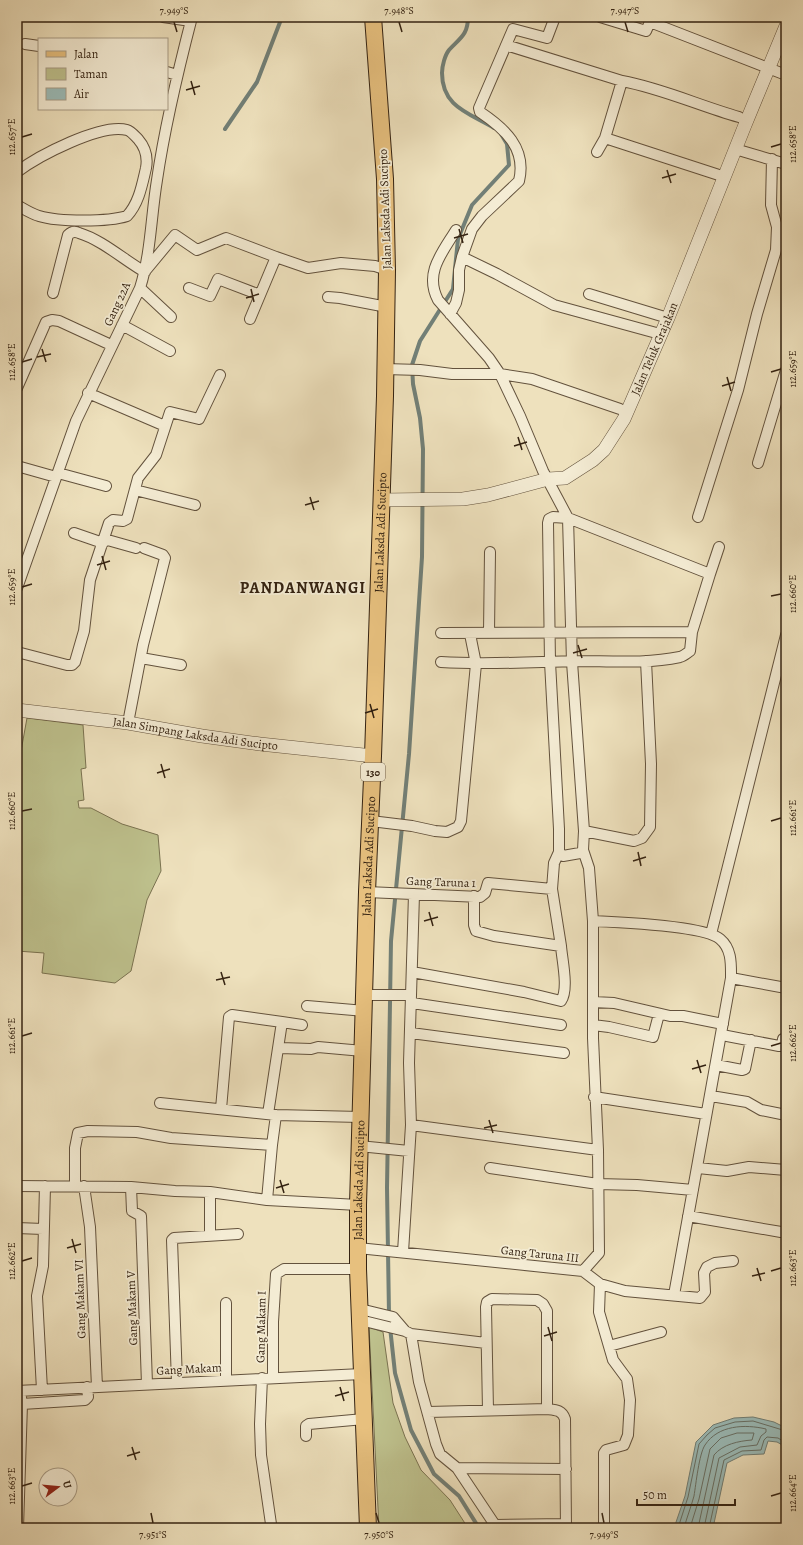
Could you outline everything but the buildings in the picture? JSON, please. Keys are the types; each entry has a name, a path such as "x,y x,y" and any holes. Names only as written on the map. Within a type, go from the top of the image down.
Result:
{"main road":[{"name":"Jalan Laksda Adi Sucipto","path":"368,1528 358,1269 358,1205 363,1051 370,1000 367,892 374,756 387,307 385,179 373,17"}],"street":[{"path":"163,17 191,19"},
{"path":"450,314 456,303 459,290 459,270 472,230 482,216 519,182 521,175 513,141 506,131 479,110 513,29 549,38 556,17"},
{"path":"600,17 646,31 650,22 717,46 786,75"},
{"name":"Gang 22A","path":"17,588 73,427 111,345 140,288 146,271 163,137 191,19"},
{"name":"Jalan Teluk Grajakan","path":"381,500 414,501 463,499 488,495 548,479 565,478 593,460 604,450 624,419 668,318 735,149 786,26"},
{"path":"26,44 38,46"},
{"path":"506,45 622,81 640,84 706,108 739,117"},
{"path":"168,72 177,75"},
{"path":"597,152 604,138 622,81"},
{"path":"17,172 28,164 94,132 111,129 127,130 137,138 145,150 147,164 141,190 127,216 116,219 57,220 38,216 17,205"},
{"path":"604,138 725,177"},
{"path":"735,149 786,164"},
{"path":"698,517 738,390 757,314 776,250 777,227 771,205 772,159"},
{"path":"456,230 434,272 432,281 438,300 489,358 500,374 548,479 568,518 572,662 584,831 583,850 589,868 593,921 594,1097 598,1150 600,1253 583,1271"},
{"path":"53,293 68,234 70,232 79,232 146,271 175,235 197,250 226,238 308,268 342,262 376,266 387,270"},
{"path":"250,318 276,257"},
{"path":"462,257 554,305 660,334"},
{"path":"189,288 210,296 218,279 260,295"},
{"path":"140,288 171,317"},
{"path":"589,294 668,318"},
{"path":"328,297 387,307"},
{"path":"17,388 46,322 59,321 111,345"},
{"path":"122,325 170,351"},
{"path":"385,369 420,370 452,374 500,374 548,384 620,409"},
{"path":"758,463 786,370"},
{"path":"17,652 67,665 72,665 75,662 84,631 90,580 111,520 123,521 127,519 138,478 156,455 170,412 199,419 220,375"},
{"path":"88,393 165,426"},
{"path":"17,466 106,486"},
{"path":"135,490 195,505"},
{"path":"412,972 509,989 561,1001 564,996 565,988 552,889 554,863 559,852 559,830 549,633 549,519 553,517 568,518 710,574"},
{"path":"74,533 140,548 163,555 165,558 141,658 128,723"},
{"path":"441,662 476,664 492,662 646,661 684,655 690,651 692,632 719,547"},
{"path":"489,632 490,552"},
{"path":"441,633 692,632"},
{"path":"371,821 447,832 458,827 461,821 476,664 470,634"},
{"path":"711,934 750,770 786,635"},
{"path":"141,658 181,664"},
{"path":"584,831 634,841 642,838 650,827 651,764 646,661"},
{"name":"Jalan Simpang Laksda Adi Sucipto","path":"17,710 128,723 217,738 374,756"},
{"path":"559,852 562,856 580,853 583,850"},
{"name":"Gang Taruna 1","path":"367,892 483,896 488,883 552,889"},
{"path":"403,1252 411,1125 411,1032 408,998 412,972 411,894"},
{"path":"474,896 474,925 476,931 494,936 560,946"},
{"path":"593,921 653,925 711,934 719,938 731,955 731,978 722,1035 706,1114 698,1168 674,1295"},
{"path":"731,978 786,988"},
{"path":"307,1006 408,998 561,1025"},
{"path":"593,1002 614,1003 659,1014 683,1016 723,1024"},
{"path":"593,1026 609,1027 653,1037 659,1014"},
{"path":"221,1109 230,1015 302,1025"},
{"path":"267,1200 272,1145 274,1070 280,1048 282,1022"},
{"path":"411,1032 564,1053"},
{"path":"722,1035 779,1046 782,1046 783,1039 786,1038"},
{"path":"716,1065 742,1070 745,1069 751,1040"},
{"path":"280,1048 311,1049 318,1047 363,1051"},
{"path":"710,1096 747,1102 761,1110 786,1115"},
{"path":"594,1097 706,1114"},
{"path":"160,1103 272,1114 360,1117"},
{"path":"411,1125 598,1150"},
{"name":"Gang Makam VI","path":"92,1387 90,1221 79,1186 76,1137 78,1133 82,1131 137,1132 171,1138 272,1145"},
{"path":"359,1146 409,1151"},
{"path":"698,1168 726,1171 749,1166 786,1170"},
{"path":"490,1168 598,1184 637,1184 693,1190"},
{"path":"17,1186 132,1187 189,1192 210,1192 267,1200 358,1205"},
{"path":"42,1390 37,1296 43,1266 45,1186"},
{"name":"Gang Makam V","path":"132,1187 132,1211 140,1215 142,1231 147,1384"},
{"path":"210,1192 210,1236"},
{"path":"688,1216 781,1232"},
{"path":"17,1228 43,1229"},
{"path":"177,1382 172,1240 174,1238 238,1234"},
{"name":"Gang Taruna III","path":"358,1248 583,1271 600,1284 625,1291 700,1298 705,1292 704,1273 707,1267 715,1263 733,1261"},
{"name":"Gang Makam I","path":"273,1377 275,1276 279,1271 284,1270 358,1269"},
{"path":"600,1284 600,1312 613,1360 627,1379 630,1400 628,1436 624,1445 606,1450 604,1453 604,1528"},
{"path":"488,1410 486,1307 487,1302 492,1299 537,1300 543,1304 547,1311 548,1409"},
{"path":"226,1303 226,1380"},
{"path":"360,1315 376,1313 393,1317 408,1333 419,1382 440,1454 457,1468 496,1526 566,1526 564,1413 559,1410 548,1409 428,1412"},
{"path":"360,1315 376,1324 408,1333 486,1343"},
{"path":"609,1346 661,1332"},
{"name":"Gang Makam","path":"19,1391 273,1377 362,1374"},
{"path":"262,1378 260,1424 261,1455 271,1524"},
{"path":"22,1404 84,1400 88,1397 92,1387"},
{"path":"18,1528 22,1404 19,1391"},
{"path":"306,1436 306,1426 308,1424 364,1419"},
{"path":"457,1468 566,1469"}],"green space":[{"path":"27,718 83,725 86,768 81,769 84,800 78,801 79,808 91,808 122,824 158,835 161,871 147,900 131,971 115,983 42,973 44,953 17,951 17,773"},
{"path":"369,1327 383,1332 393,1403 405,1437 421,1470 450,1500 468,1528 379,1528"}],"water":[{"path":"753,1417 774,1422 786,1428 786,1447 777,1442 768,1441 764,1454 743,1455 727,1463 713,1528 674,1528 685,1496 696,1442 713,1425 734,1418"}],"waterway":[{"path":"225,129 257,82 282,17"},
{"path":"468,17 465,32 449,50 445,58 442,70 443,85 447,94 459,108 494,128"},
{"path":"389,1314 387,1188 391,941 409,754 422,557 423,449 420,418 413,384 412,365 420,341 453,289 458,239 472,205 509,165 507,144 501,134"},
{"path":"390,1327 395,1373 411,1430 434,1474 459,1496 479,1528"}],"district":[{"name":"PANDANWANGI","path":"303,587"}]}
